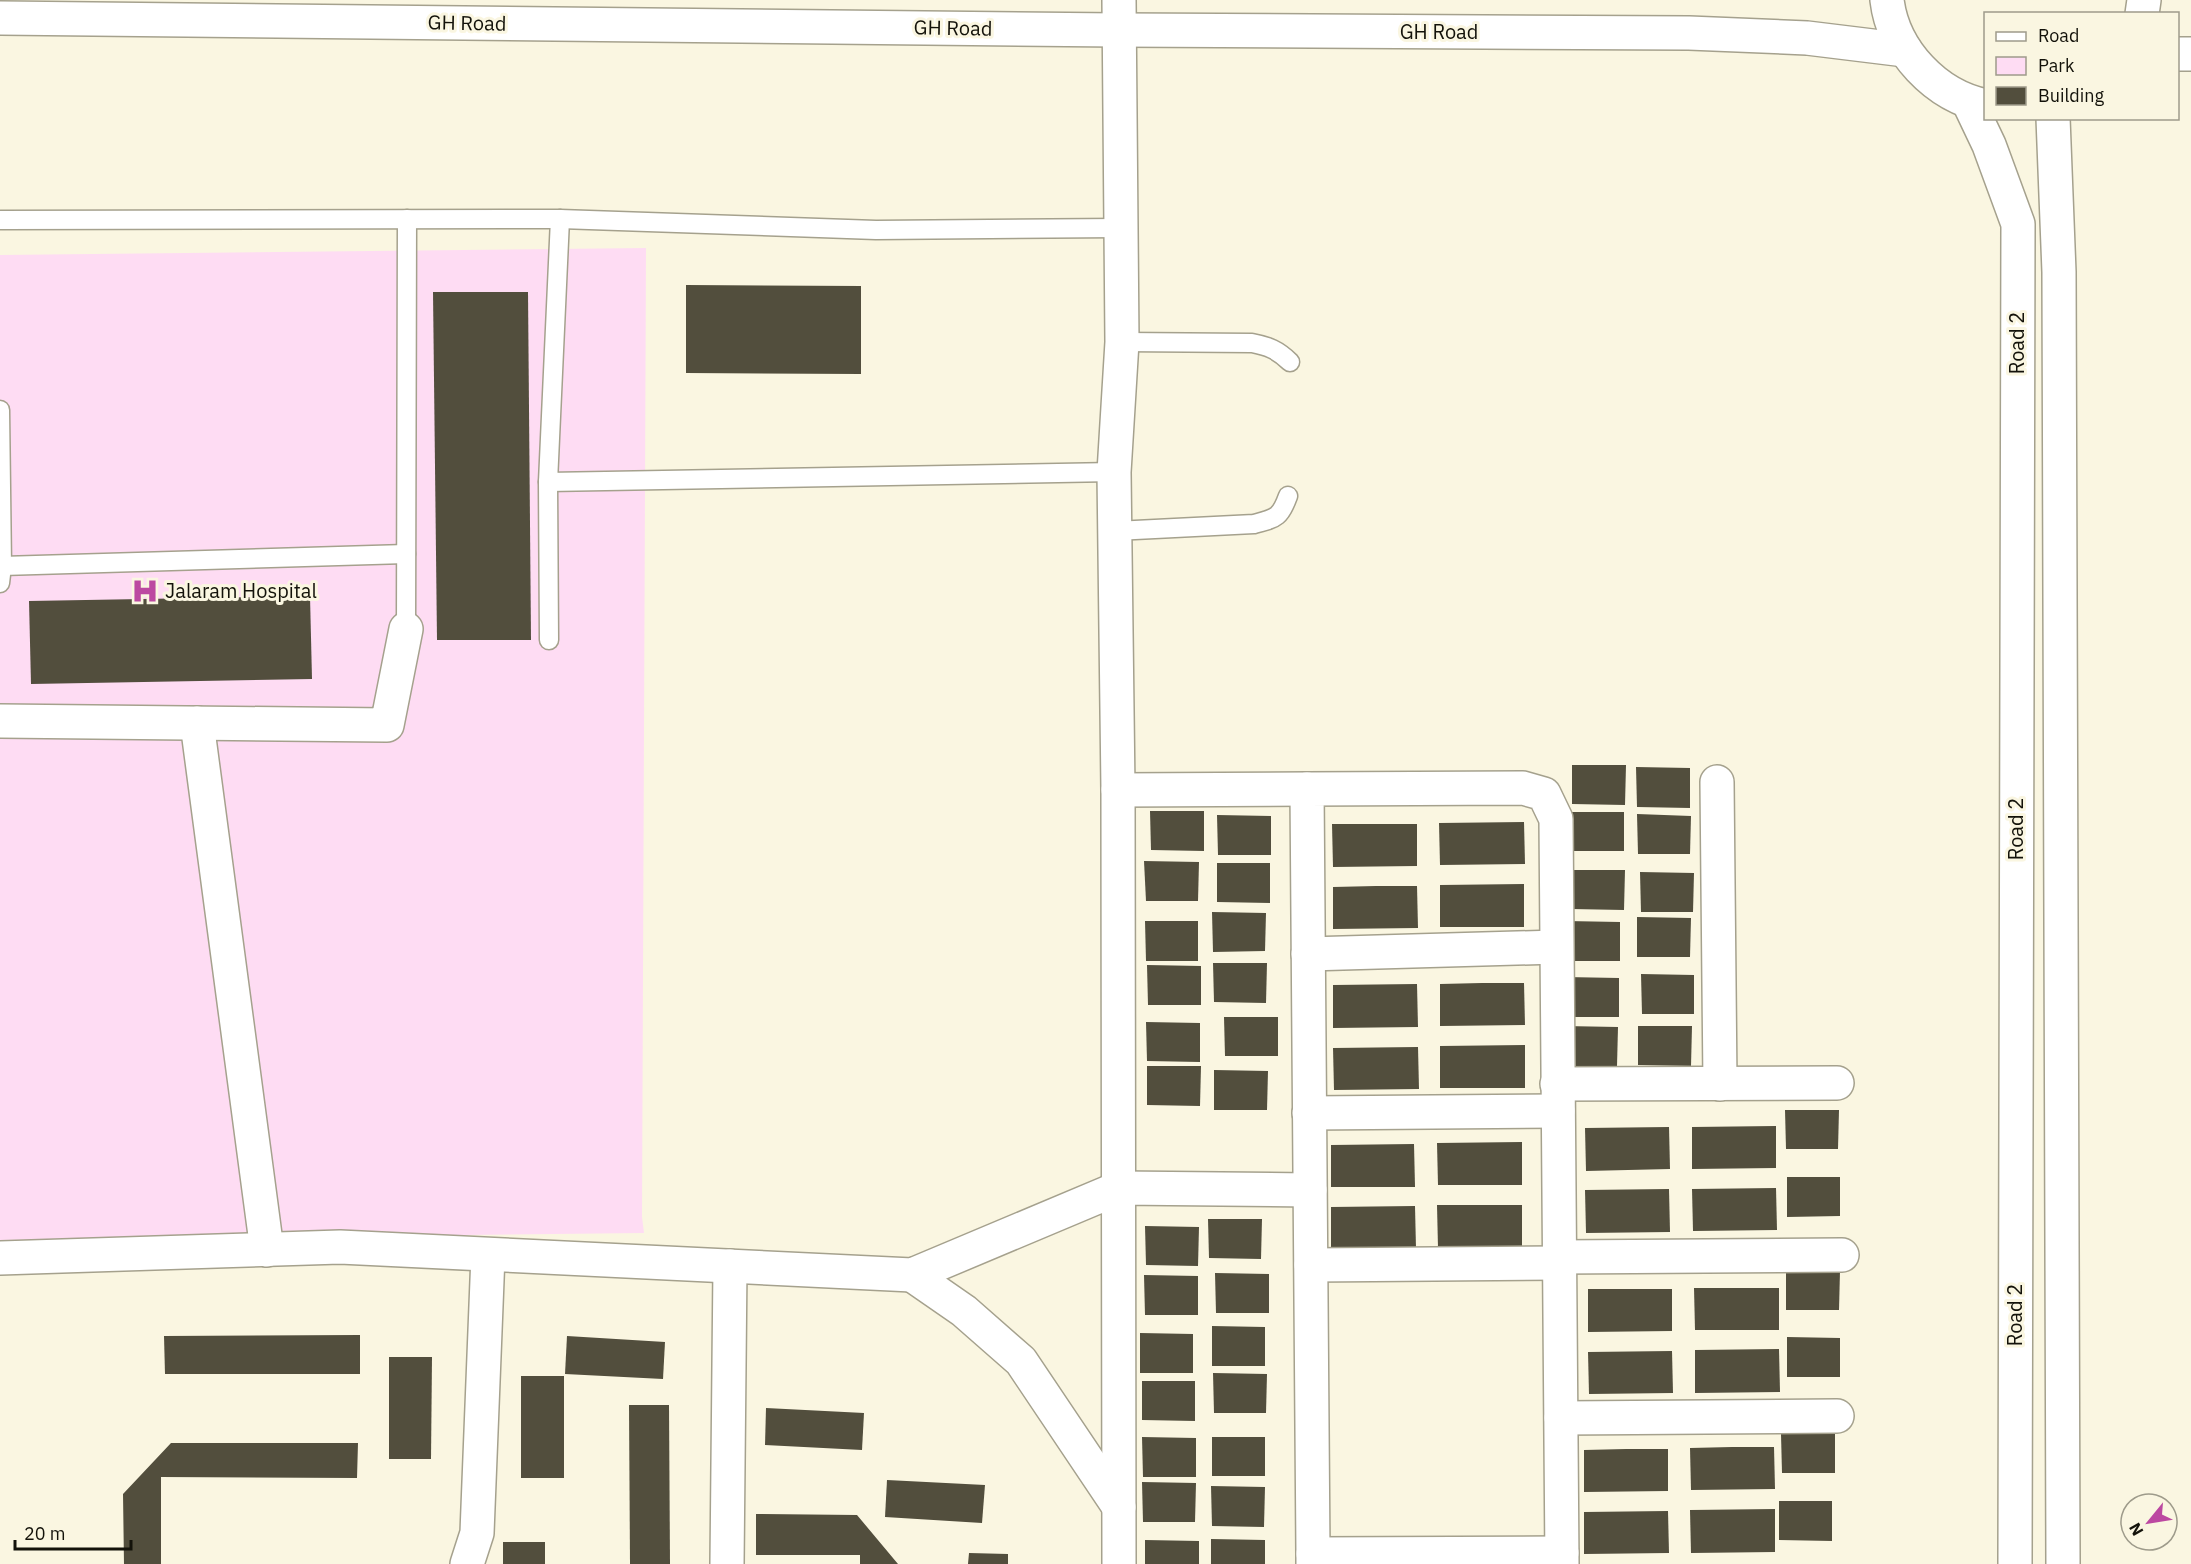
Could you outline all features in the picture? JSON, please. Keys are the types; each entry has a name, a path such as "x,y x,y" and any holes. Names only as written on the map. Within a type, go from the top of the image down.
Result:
{"street":[{"path":"1887,0 1889,14 1905,50 1933,82 1978,104"},
{"path":"1118,15 1122,342 1114,472 1118,790 1119,1564"},
{"name":"GH Road","path":"0,18 1118,15 1807,38 1905,50"},
{"name":"Road 2","path":"1978,104 1989,145 2018,224 2014,1564"},
{"path":"2053,120 2059,284 2063,1564"},
{"path":"0,721 387,725 406,629"},
{"path":"197,723 267,1250"},
{"path":"1717,782 1720,1084"},
{"path":"1118,790 1307,789 1523,788 1544,794 1556,819 1562,1558 1313,1559 1307,789"},
{"path":"1308,954 1556,947"},
{"path":"1309,1113 1720,1084 1837,1083"},
{"path":"0,1258 340,1248 912,1275 1119,1188 1310,1190"},
{"path":"467,1564 477,1533 488,1255"},
{"path":"1311,1265 1842,1255"},
{"path":"727,1564 730,1266"},
{"path":"912,1275 964,1311 1021,1361 1119,1507"},
{"path":"1561,1418 1837,1416"}],"lane":[{"path":"406,219 406,629"},
{"path":"0,220 560,219 876,230 1120,228"},
{"path":"549,640 548,482 560,219"},
{"path":"1122,342 1252,343 1268,346 1280,352 1290,363"},
{"path":"0,410 1,574 406,554"},
{"path":"548,482 1114,472"},
{"path":"1115,531 1254,524 1271,520 1282,512 1288,496"}],"green space":[{"path":"646,248 642,1217 644,1233 0,1240 0,255"}],"building":[{"path":"686,285 861,286 861,374 686,373"},
{"path":"433,292 528,292 531,640 437,640"},
{"path":"310,596 312,679 31,684 29,601"},
{"path":"1572,765 1626,765 1625,805 1572,804"},
{"path":"1636,767 1690,768 1690,808 1637,807"},
{"path":"1150,811 1204,811 1204,851 1151,850"},
{"path":"1571,812 1624,812 1624,851 1571,851"},
{"path":"1637,814 1691,816 1690,854 1638,854"},
{"path":"1217,815 1271,816 1271,855 1218,855"},
{"path":"1524,822 1525,864 1440,865 1439,823"},
{"path":"1332,824 1417,824 1417,866 1333,867"},
{"path":"1144,861 1199,862 1198,901 1146,901"},
{"path":"1217,863 1270,863 1270,903 1217,902"},
{"path":"1571,870 1625,870 1624,910 1571,909"},
{"path":"1640,872 1694,873 1693,912 1641,912"},
{"path":"1524,884 1524,927 1440,927 1440,885"},
{"path":"1417,886 1418,928 1333,929 1333,887"},
{"path":"1212,912 1266,913 1265,951 1213,952"},
{"path":"1637,917 1691,918 1690,957 1637,957"},
{"path":"1145,921 1198,921 1198,961 1146,961"},
{"path":"1566,921 1620,922 1620,961 1567,961"},
{"path":"1213,963 1267,963 1266,1003 1214,1002"},
{"path":"1147,965 1201,966 1201,1005 1148,1005"},
{"path":"1641,974 1694,975 1694,1014 1642,1014"},
{"path":"1565,977 1619,978 1619,1017 1566,1017"},
{"path":"1524,983 1525,1025 1440,1026 1440,984"},
{"path":"1417,984 1418,1027 1333,1028 1333,985"},
{"path":"1224,1017 1278,1017 1278,1056 1225,1056"},
{"path":"1146,1022 1200,1023 1200,1062 1147,1061"},
{"path":"1564,1026 1618,1027 1617,1066 1564,1066"},
{"path":"1638,1026 1692,1026 1691,1066 1638,1065"},
{"path":"1525,1045 1525,1088 1440,1088 1440,1046"},
{"path":"1418,1047 1419,1089 1334,1090 1333,1048"},
{"path":"1147,1066 1201,1066 1200,1106 1147,1105"},
{"path":"1214,1070 1268,1071 1267,1110 1214,1110"},
{"path":"1785,1110 1839,1110 1838,1149 1786,1149"},
{"path":"1776,1126 1776,1168 1692,1169 1692,1127"},
{"path":"1669,1127 1670,1169 1586,1171 1585,1128"},
{"path":"1522,1142 1522,1185 1438,1185 1437,1143"},
{"path":"1414,1144 1415,1187 1331,1187 1331,1145"},
{"path":"1787,1177 1840,1177 1840,1216 1787,1217"},
{"path":"1776,1188 1777,1230 1693,1231 1692,1189"},
{"path":"1669,1189 1670,1232 1586,1233 1585,1190"},
{"path":"1437,1205 1522,1205 1522,1247 1438,1248"},
{"path":"1415,1206 1416,1249 1331,1249 1331,1207"},
{"path":"1208,1219 1262,1219 1261,1259 1209,1258"},
{"path":"1145,1226 1199,1227 1198,1266 1146,1265"},
{"path":"1786,1270 1840,1271 1839,1310 1786,1310"},
{"path":"1215,1273 1269,1274 1269,1313 1216,1313"},
{"path":"1144,1275 1198,1276 1198,1315 1145,1315"},
{"path":"1694,1288 1779,1288 1779,1330 1695,1330"},
{"path":"1588,1289 1672,1289 1672,1331 1588,1332"},
{"path":"1212,1326 1265,1327 1265,1366 1212,1366"},
{"path":"1140,1333 1193,1334 1193,1373 1140,1373"},
{"path":"360,1335 360,1374 165,1374 164,1336"},
{"path":"567,1336 665,1342 663,1379 565,1374"},
{"path":"1787,1337 1840,1338 1840,1377 1787,1377"},
{"path":"1779,1349 1780,1392 1695,1393 1695,1350"},
{"path":"1672,1351 1673,1393 1589,1394 1588,1352"},
{"path":"389,1357 432,1357 431,1459 389,1459"},
{"path":"1213,1373 1267,1374 1266,1413 1214,1413"},
{"path":"521,1376 564,1376 564,1478 521,1478"},
{"path":"1142,1381 1195,1381 1195,1421 1142,1420"},
{"path":"629,1405 669,1405 670,1564 630,1564"},
{"path":"766,1408 864,1413 862,1450 765,1445"},
{"path":"1781,1434 1835,1434 1835,1473 1782,1473"},
{"path":"1142,1437 1196,1438 1196,1477 1143,1477"},
{"path":"1212,1437 1265,1437 1265,1476 1212,1476"},
{"path":"171,1443 358,1443 357,1478 161,1477 161,1564 124,1564 123,1494"},
{"path":"1774,1447 1775,1489 1691,1490 1690,1448"},
{"path":"1668,1449 1668,1491 1584,1492 1584,1450"},
{"path":"887,1480 985,1485 982,1523 885,1517"},
{"path":"1142,1482 1196,1483 1195,1522 1143,1522"},
{"path":"1211,1486 1265,1487 1264,1527 1212,1526"},
{"path":"1779,1501 1832,1501 1832,1541 1779,1540"},
{"path":"1775,1509 1775,1552 1691,1553 1690,1510"},
{"path":"1668,1511 1669,1553 1584,1554 1584,1512"},
{"path":"756,1514 857,1515 898,1564 860,1564 860,1555 756,1555"},
{"path":"1211,1539 1265,1540 1265,1564 1211,1564"},
{"path":"1145,1540 1199,1541 1199,1564 1145,1564"},
{"path":"503,1542 545,1542 545,1564 503,1564"},
{"path":"969,1553 1008,1554 1008,1564 968,1564"}],"place":[{"name":"Jalaram Hospital","path":"145,591"}]}
